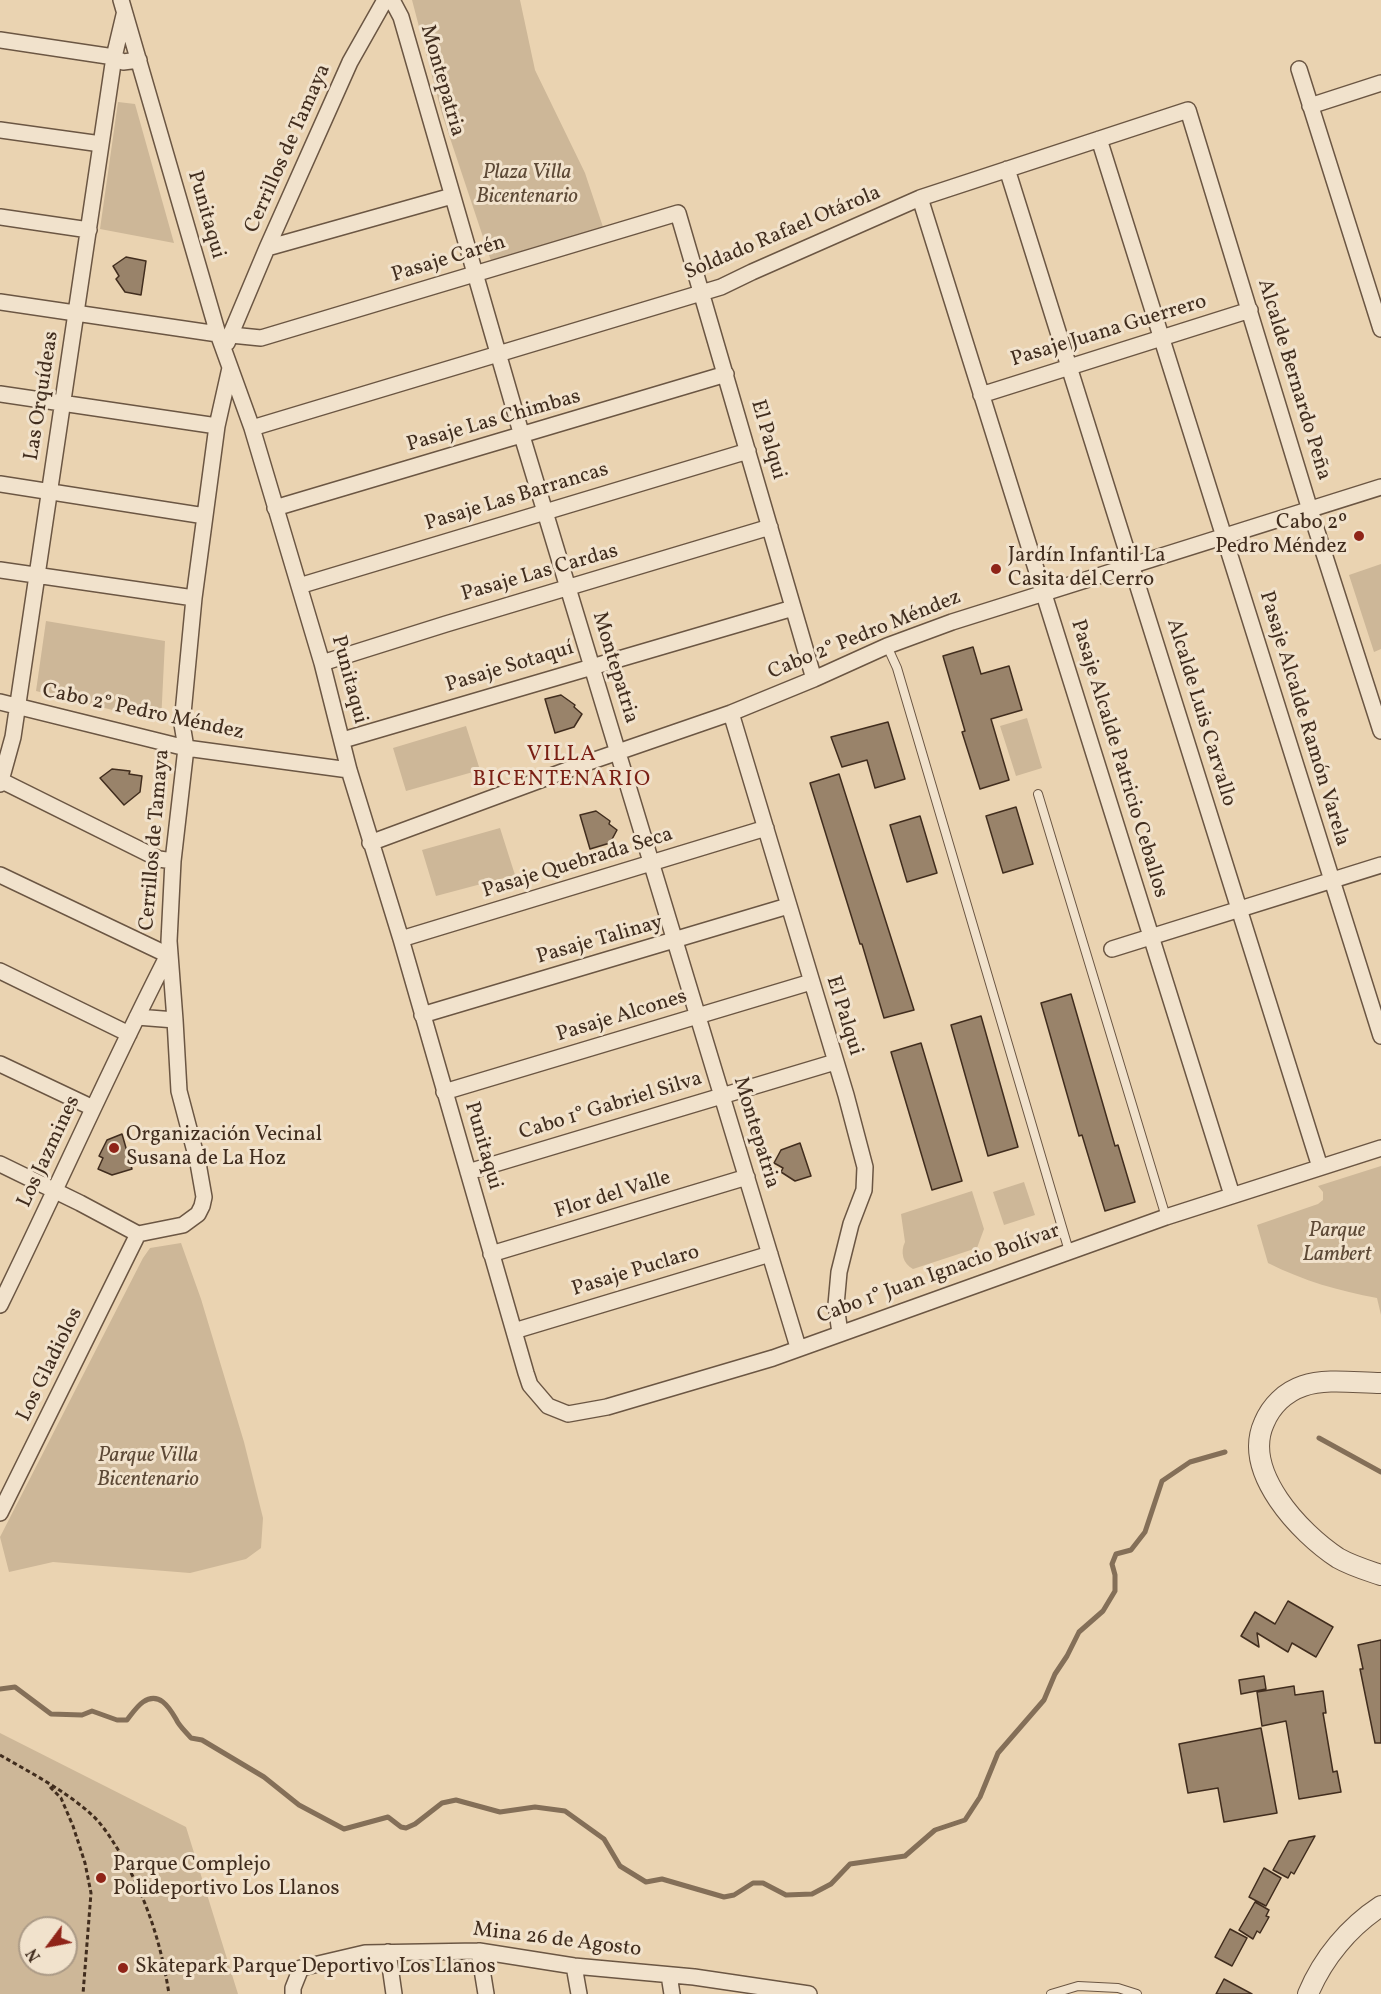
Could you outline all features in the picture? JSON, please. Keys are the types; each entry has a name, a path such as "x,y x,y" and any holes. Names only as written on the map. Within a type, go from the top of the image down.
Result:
{"street":[{"name":"Cerrillos de Tamaya","path":"225,334 267,248 350,62 385,0"},
{"name":"Montepatria","path":"392,0 401,17 522,436 798,1347"},
{"name":"Las Orquídeas","path":"0,782 14,737 123,7"},
{"name":"Punitaqui","path":"123,7 225,334 224,351 252,428 322,663 349,770 401,939 526,1373"},
{"path":"0,40 114,57 123,62 138,60"},
{"path":"1299,69 1381,329"},
{"path":"1310,106 1381,83"},
{"name":"Soldado Rafael Otárola","path":"252,428 701,294 920,198 1188,110"},
{"name":"Alcalde Bernardo Peña","path":"1188,110 1310,510 1381,731"},
{"path":"0,130 101,144"},
{"name":"Pasaje Alcalde Ramón Varela","path":"1099,139 1381,1036"},
{"name":"Alcalde Luis Carvallo","path":"1007,169 1320,1167"},
{"path":"267,248 452,196"},
{"name":"Pasaje Alcalde Patricio Ceballos","path":"920,198 1232,1195"},
{"name":"Pasaje Carén","path":"0,302 261,338 678,213"},
{"name":"El Palqui","path":"678,213 814,679"},
{"path":"0,216 88,230"},
{"name":"Pasaje Juana Guerrero","path":"981,395 1250,310"},
{"name":"Cerrillos de Tamaya","path":"138,1234 183,1225 198,1214 204,1197 198,1163 179,1091 176,1020 168,956 173,861 186,748 182,724 194,598 216,426 231,368"},
{"name":"Pasaje Las Chimbas","path":"275,508 726,375"},
{"path":"0,394 216,426"},
{"name":"Pasaje Las Barrancas","path":"299,586 748,451"},
{"path":"0,484 205,516"},
{"name":"Cabo 2° Pedro Méndez","path":"370,843 731,713 887,646 952,622 1381,487"},
{"name":"Pasaje Las Cardas","path":"322,663 770,527"},
{"path":"0,570 194,598"},
{"name":"Pasaje Sotaquí","path":"343,740 592,665 794,608"},
{"name":"Cabo 2° Pedro Méndez","path":"0,702 186,748 349,770"},
{"name":"El Palqui","path":"731,713 863,1156 866,1178 861,1201 847,1237 839,1272 836,1305 840,1333"},
{"path":"0,782 159,859 173,861"},
{"name":"Pasaje Quebrada Seca","path":"401,939 766,828"},
{"path":"1112,949 1381,865"},
{"path":"0,875 168,956"},
{"name":"Pasaje Talinay","path":"422,1016 788,906"},
{"name":"Los Jazmines","path":"0,1305 168,956"},
{"path":"0,971 129,1034"},
{"name":"Pasaje Alcones","path":"444,1092 811,982"},
{"path":"137,1017 176,1020"},
{"name":"Cabo 1° Gabriel Silva","path":"468,1172 835,1062"},
{"path":"0,1064 93,1108"},
{"name":"Cabo 1° Juan Ignacio Bolívar","path":"526,1373 530,1385 548,1406 568,1414 607,1407 773,1358 798,1347 1166,1217 1381,1148"},
{"path":"0,1164 138,1234"},
{"name":"Flor del Valle","path":"491,1254 747,1178"},
{"name":"Los Gladiolos","path":"0,1513 138,1234"},
{"name":"Pasaje Puclaro","path":"514,1331 770,1254"},
{"path":"1381,1383 1315,1383 1292,1391 1278,1402 1267,1416 1262,1427 1258,1451 1266,1479 1282,1504 1310,1536 1339,1558 1381,1575"},
{"path":"1308,1994 1321,1968 1344,1937 1381,1906"},
{"path":"479,1951 486,1994"},
{"name":"Mina 26 de Agosto","path":"293,1994 301,1968 365,1953 479,1951 574,1966 694,1977 809,1994"},
{"path":"388,1952 394,1994"},
{"path":"574,1966 579,1994"},
{"path":"669,1975 672,1994"}],"lane":[{"path":"887,646 897,668 1069,1251"},
{"path":"1038,794 1166,1217"},
{"path":"1051,1994 1078,1986 1118,1988 1137,1994"}],"path":[{"path":"0,1755 43,1780 94,1816 125,1862 137,1885 157,1935 169,1994"},
{"path":"43,1780 61,1798 74,1826 91,1893 83,1994"}],"green space":[{"name":"Plaza Villa Bicentenario","path":"412,0 520,0 535,70 585,173 603,227 491,261 442,114"},
{"path":"118,102 135,104 174,243 100,229"},
{"path":"1381,564 1381,649 1374,652 1349,575"},
{"path":"46,621 165,641 161,722 36,691"},
{"path":"1027,718 1042,768 1016,776 1000,726"},
{"path":"466,726 480,770 406,791 393,748"},
{"path":"500,828 515,875 436,896 422,850"},
{"name":"Parque Lambert","path":"1381,1166 1381,1315 1377,1298 1322,1285 1268,1263 1257,1225 1318,1204 1323,1200 1323,1192 1318,1186"},
{"path":"1024,1182 1035,1215 1004,1225 993,1192"},
{"path":"972,1191 984,1229 977,1248 913,1269 910,1267 903,1254 905,1242 901,1214"},
{"name":"Parque Villa Bicentenario","path":"181,1243 201,1299 244,1442 263,1518 261,1548 246,1559 190,1573 53,1562 9,1572 0,1537 143,1258 150,1248"},
{"name":"Parque Complejo Polideportivo Los Llanos","path":"0,1733 186,1827 238,1994 0,1994"}],"building":[{"path":"126,257 146,261 141,295 125,292 116,279 119,276 113,266"},
{"path":"973,647 981,674 1009,666 1022,710 991,719 1009,780 980,789 962,732 965,731 943,656"},
{"path":"561,695 575,705 574,707 582,714 574,727 555,733 545,699"},
{"path":"888,722 905,779 875,788 867,760 842,767 831,737"},
{"path":"112,769 130,771 129,774 142,776 140,792 124,805 100,778"},
{"path":"839,774 914,1010 884,1018 810,783"},
{"path":"1016,807 1033,864 1003,873 986,816"},
{"path":"596,811 610,821 609,824 617,830 610,843 590,849 580,815"},
{"path":"920,816 937,873 907,882 890,825"},
{"path":"1071,994 1115,1146 1118,1145 1135,1202 1105,1211 1082,1135 1079,1136 1041,1003"},
{"path":"981,1016 1018,1147 988,1156 951,1025"},
{"path":"921,1043 962,1181 932,1190 891,1052"},
{"name":"Organización Vecinal Susana de La Hoz","path":"122,1134 132,1169 112,1175 98,1169 103,1158 99,1156 107,1140"},
{"path":"800,1143 811,1176 795,1181 781,1172 783,1168 774,1163 781,1150"},
{"path":"1288,1601 1333,1627 1316,1657 1292,1643 1288,1652 1257,1633 1259,1647 1241,1636 1255,1612 1275,1624"},
{"path":"1381,1640 1381,1743 1375,1743 1360,1669 1363,1669 1358,1645"},
{"path":"1264,1676 1266,1689 1241,1694 1239,1680"},
{"path":"1294,1686 1295,1695 1323,1691 1326,1713 1323,1713 1333,1772 1337,1771 1341,1792 1299,1799 1286,1721 1262,1726 1257,1692"},
{"path":"1261,1728 1277,1813 1224,1822 1218,1788 1188,1793 1179,1744"},
{"path":"1315,1836 1294,1874 1291,1872 1288,1878 1273,1870 1289,1841"},
{"path":"1264,1868 1281,1878 1266,1906 1249,1897"},
{"path":"1255,1902 1269,1910 1266,1916 1269,1917 1260,1933 1257,1931 1253,1939 1239,1930"},
{"path":"1230,1929 1247,1938 1232,1966 1215,1957"},
{"path":"1224,1979 1252,1994 1216,1994"}],"waterway":[{"path":"1319,1438 1381,1472"},
{"path":"0,1689 15,1687 51,1714 82,1715 92,1711 117,1720 127,1720 143,1702 154,1698 159,1699 167,1705 191,1738 202,1740 264,1777 299,1805 344,1829 388,1817 406,1828 415,1824 442,1803 456,1800 500,1812 535,1807 565,1811 604,1839 620,1866 646,1882 662,1879 724,1897 734,1895 753,1883 763,1883 786,1895 812,1894 831,1884 850,1864 905,1856 935,1830 965,1820 980,1797 998,1753 1044,1700 1055,1674 1079,1632 1103,1611 1115,1591 1112,1564 1116,1554 1131,1550 1145,1532 1162,1481 1190,1462 1225,1452"}],"place":[{"name":"Cabo 2º Pedro Méndez","path":"1359,536"},
{"name":"Jardín Infantil La Casita del Cerro","path":"996,569"},
{"name":"Organización Vecinal Susana de La Hoz","path":"114,1148"},
{"name":"Parque Complejo Polideportivo Los Llanos","path":"101,1878"},
{"name":"Skatepark Parque Deportivo Los Llanos","path":"123,1968"}],"district":[{"name":"VILLA BICENTENARIO","path":"562,768"}]}
